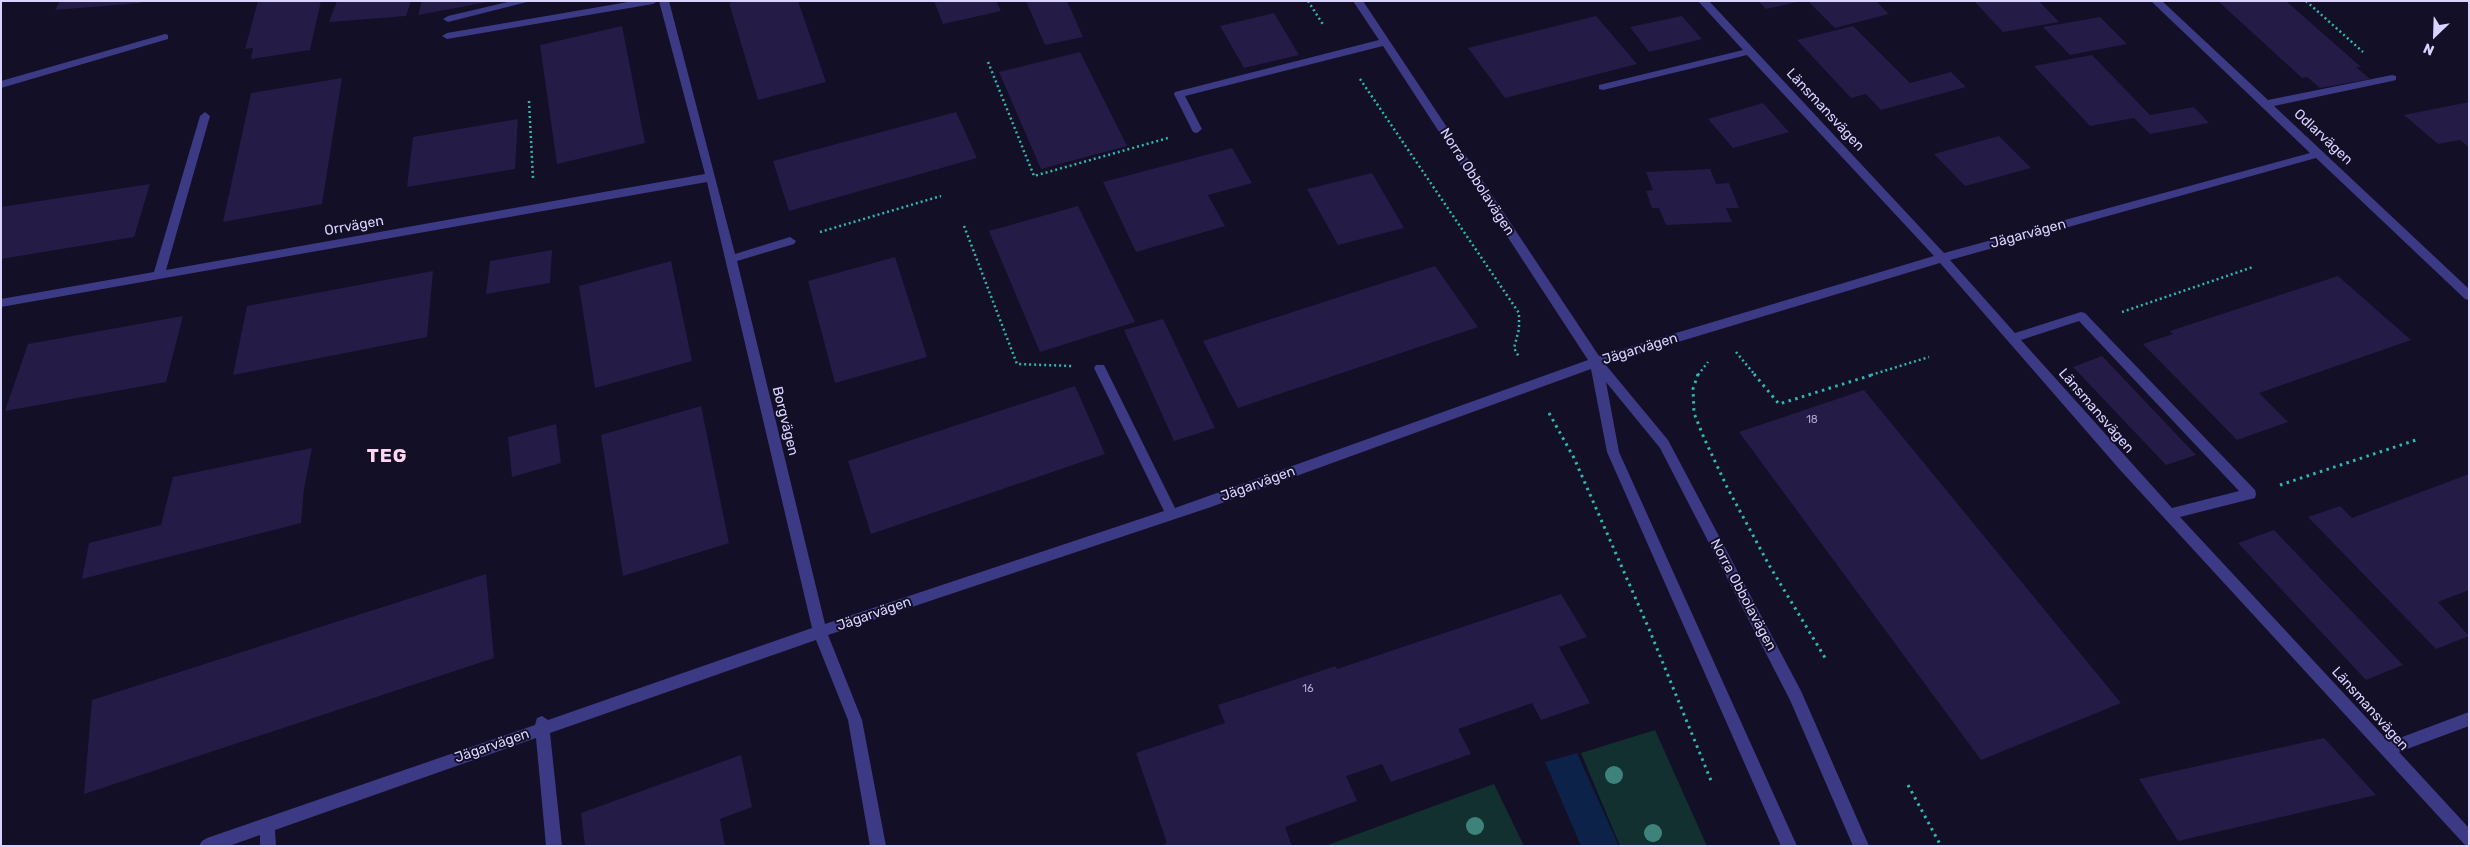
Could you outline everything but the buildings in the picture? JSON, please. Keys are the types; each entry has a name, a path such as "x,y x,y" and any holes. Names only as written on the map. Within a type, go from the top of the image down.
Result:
{"street":[{"path":"448,19 526,1"},
{"path":"447,36 653,1"},
{"name":"Borgvägen","path":"664,1 711,177 820,632 855,720 878,846"},
{"name":"Norra Obbolavägen","path":"1358,1 1596,362 1664,444 1796,696 1861,846"},
{"name":"Länsmansvägen","path":"1703,1 1942,258 2169,514 2469,839"},
{"name":"Odlarvägen","path":"2156,1 2469,296"},
{"path":"1,85 165,37"},
{"path":"1197,130 1178,94 1385,42"},
{"path":"1603,87 1750,52"},
{"path":"2266,104 2392,78"},
{"path":"158,276 205,116"},
{"name":"Jägarvägen","path":"207,846 542,726 1172,514 1596,362 1942,258 2319,154"},
{"name":"Orrvägen","path":"1,303 711,177"},
{"path":"731,260 790,241"},
{"path":"2012,338 2081,316 2250,494 2169,514"},
{"name":"Norra Obbolavägen","path":"1596,362 1613,452 1789,846"},
{"path":"1100,368 1172,514"},
{"path":"2387,750 2469,719"},
{"path":"542,726 554,846"},
{"path":"267,825 268,846"}],"path":[{"path":"2306,1 2392,78"},
{"path":"988,62 1034,176 1197,130"},
{"path":"530,101 535,209"},
{"path":"790,241 941,196"},
{"path":"964,226 1017,364 1100,368"},
{"path":"2088,324 2253,267"},
{"path":"1727,352 1734,350 1779,404 1929,357"},
{"path":"1714,356 1699,371 1694,389 1694,413 1727,487 1774,572 1827,661"},
{"path":"2250,494 2416,440"},
{"path":"1908,785 1941,846"}],"green space":[{"path":"1655,730 1707,846 1620,846 1581,753"},
{"path":"1494,784 1524,846 1325,846"}],"water":[{"path":"1577,753 1619,846 1581,846 1545,762"}],"district":[{"name":"TEG","path":"387,457"}]}
